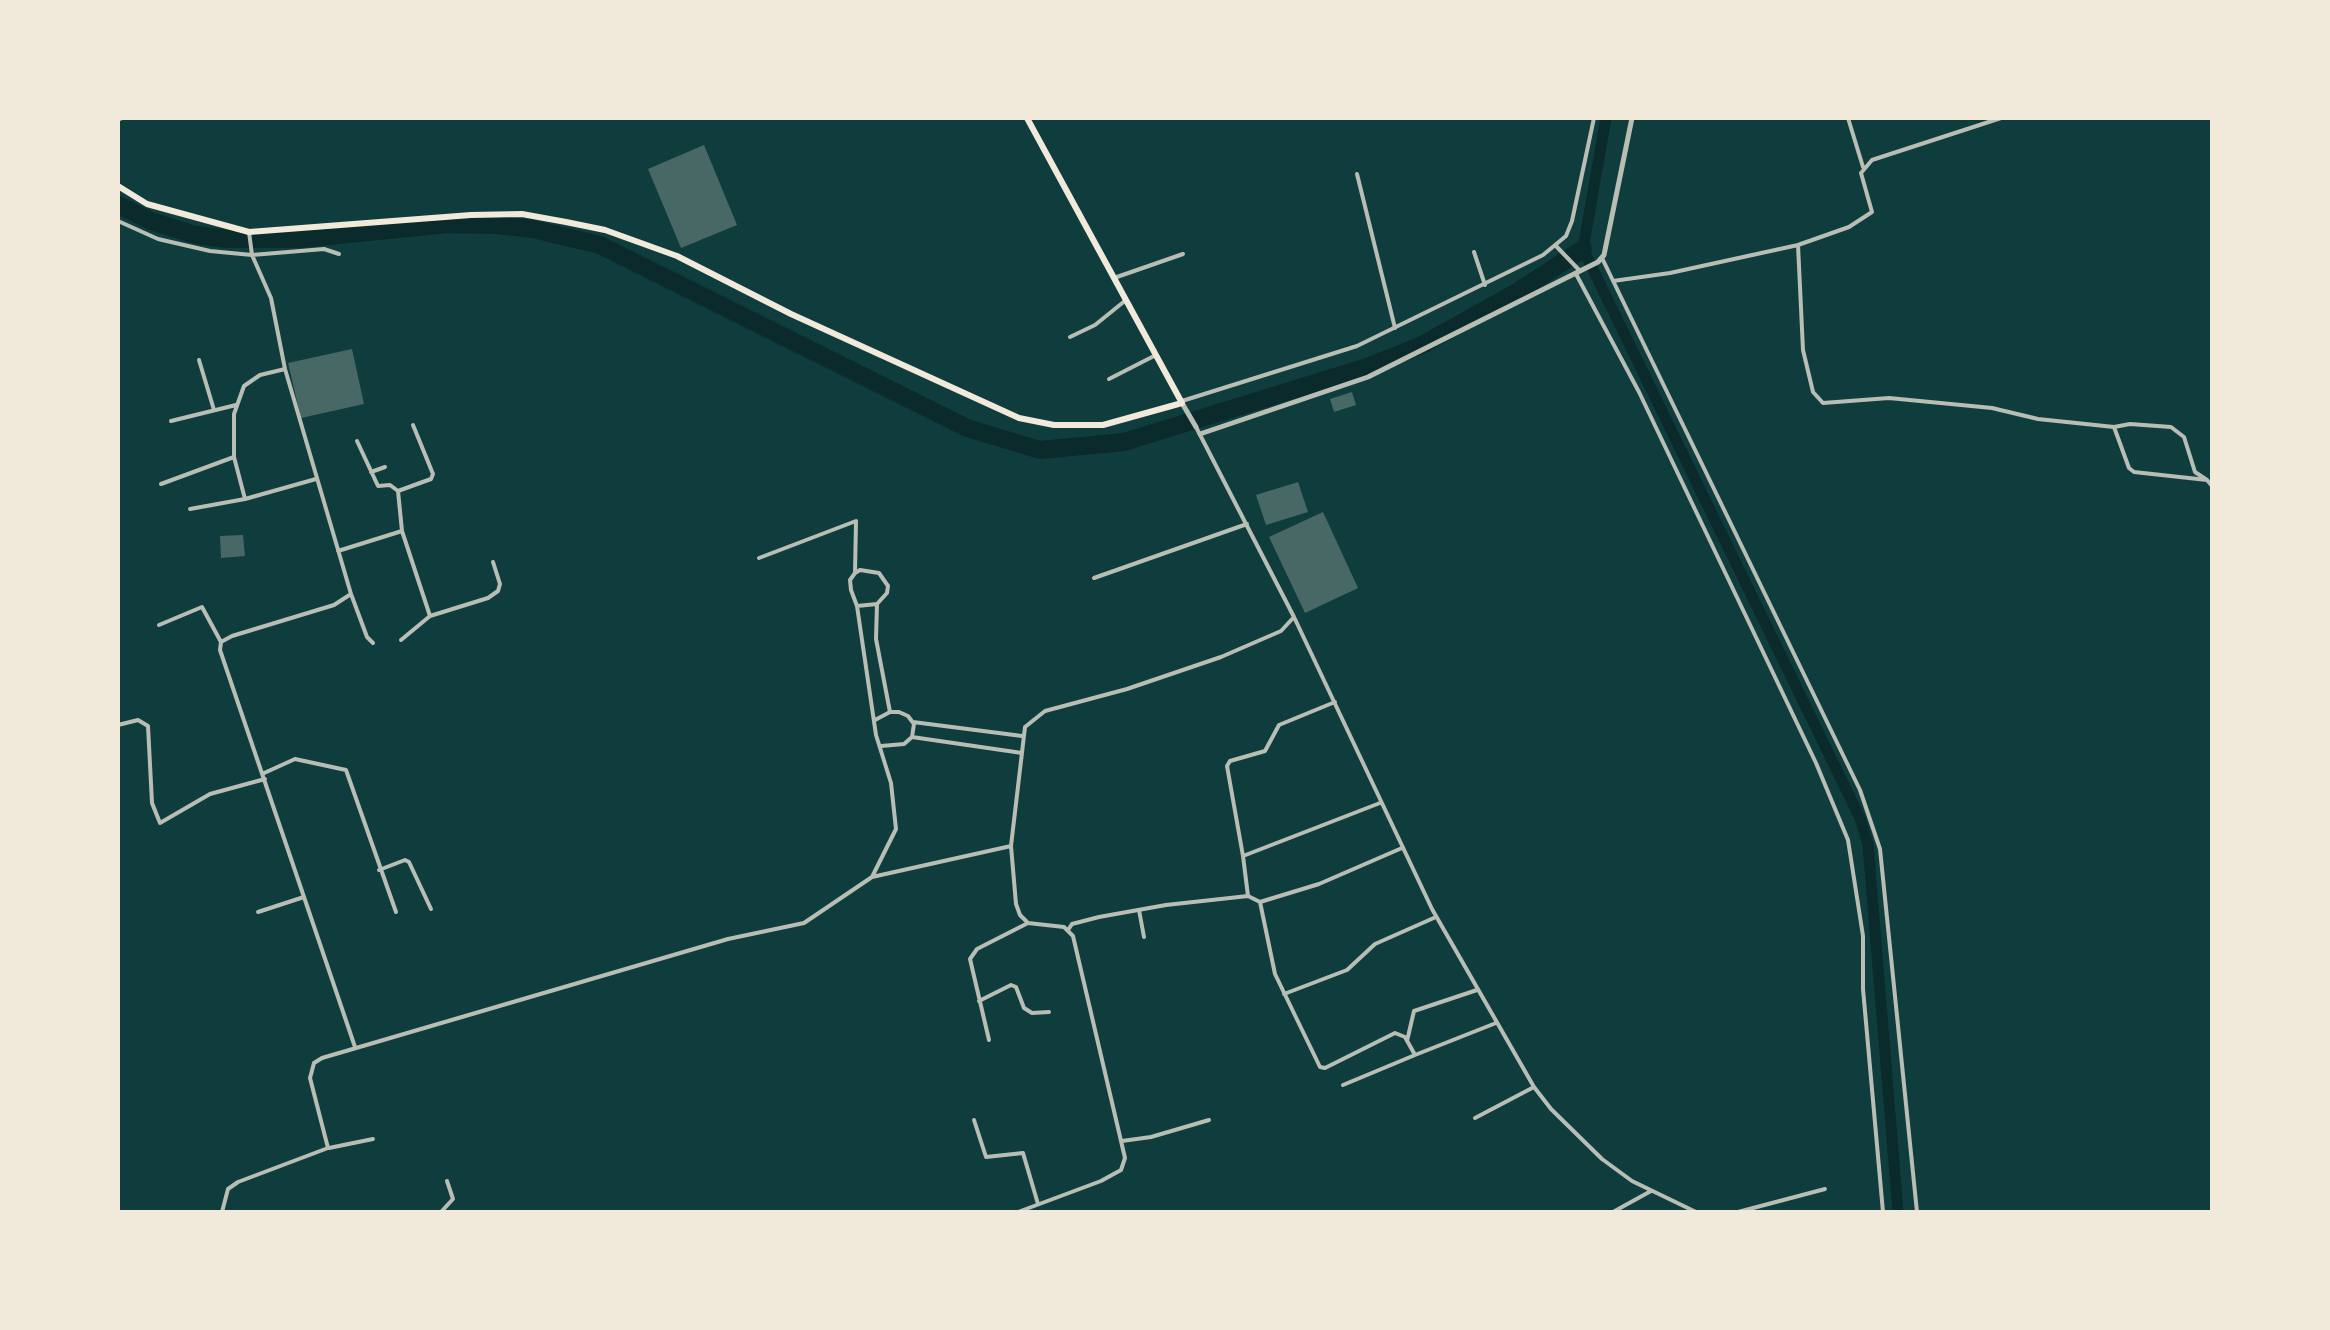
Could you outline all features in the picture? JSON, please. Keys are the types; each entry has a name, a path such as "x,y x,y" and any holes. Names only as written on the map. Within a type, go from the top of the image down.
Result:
{"main road":[{"path":"118,186 147,204 249,233 471,215 522,214 566,222 605,230 677,256 791,314 1019,418 1054,425 1103,425 1183,404 1027,118"}],"street":[{"path":"1594,118 1572,221 1566,236 1556,246 1485,285 1342,352 1183,404 1294,617 1436,917 1534,1087 1551,1109 1602,1159 1632,1181 1696,1212"},
{"path":"1632,118 1600,260 1613,281 1860,790 1880,849 1917,1212"},
{"path":"1613,281 1670,273 1798,245 1869,216 1872,212 1862,183 1863,167 1848,118"},
{"path":"1863,167 1898,150 2001,118"},
{"path":"1357,174 1395,328"},
{"path":"118,221 158,239 210,251 252,253 307,249 339,254"},
{"path":"249,233 252,253 271,298 285,369 316,479 351,594 367,637 373,643"},
{"path":"1798,245 1805,317 1803,350 1813,392 1823,403 1889,398 1992,408 2038,419 2178,430 2187,443 2195,472 2212,486"},
{"path":"1556,246 1579,270 1639,392 1816,763 1848,840 1863,936 1863,989 1883,1212"},
{"path":"1474,252 1485,285"},
{"path":"1114,278 1183,254"},
{"path":"1200,434 1368,377 1600,260"},
{"path":"1070,337 1095,325 1126,300"},
{"path":"1109,379 1156,355"},
{"path":"199,360 214,410"},
{"path":"245,499 234,457 236,405 244,386 251,379 285,369"},
{"path":"171,421 236,405"},
{"path":"398,491 433,477 413,425"},
{"path":"2114,427 2129,468 2134,472 2207,480"},
{"path":"357,441 378,487 390,485 398,491 402,531 430,616"},
{"path":"161,484 234,457"},
{"path":"371,472 385,467"},
{"path":"190,509 245,499 316,479"},
{"path":"759,558 856,521 855,573 850,580 857,606 866,685 876,735 891,783 896,829 872,877"},
{"path":"1094,578 1247,524"},
{"path":"338,551 402,531"},
{"path":"401,640 430,616 488,598 498,591 500,584 493,562"},
{"path":"855,573 871,570 886,579 887,593 877,604 876,639 890,712"},
{"path":"221,642 334,605 351,594"},
{"path":"857,606 877,604"},
{"path":"159,625 202,607 221,642 220,650 355,1047"},
{"path":"1068,930 1028,923 1020,915 1016,904 1011,846 1022,736 1034,716 1221,657 1281,631 1294,617"},
{"path":"1248,896 1227,766 1230,761 1265,751 1279,725 1335,702"},
{"path":"875,720 890,712 906,714 913,722 1022,736"},
{"path":"118,725 138,720 148,726 152,803 160,823 210,794 263,776 295,759 323,768 343,767 349,775 379,870 396,912"},
{"path":"881,746 904,744 912,737 913,722"},
{"path":"912,737 1022,753"},
{"path":"1243,856 1380,803"},
{"path":"328,1148 310,1070 322,1058 728,939 804,923 872,877 1011,846"},
{"path":"1068,930 1072,924 1139,910 1248,896 1260,902 1319,884 1402,848"},
{"path":"379,870 405,860 409,862 431,909"},
{"path":"258,912 304,897"},
{"path":"1260,902 1275,974 1320,1067 1325,1068 1395,1033 1401,1033 1415,1055"},
{"path":"1139,910 1144,937"},
{"path":"1284,994 1347,970 1375,944 1436,917"},
{"path":"989,1040 970,959 972,954 1028,923"},
{"path":"1018,1212 1121,1170 1125,1158 1075,943 1068,930"},
{"path":"979,1001 1011,985 1016,987 1024,1008 1032,1013 1049,1012"},
{"path":"1407,1041 1414,1011 1477,990"},
{"path":"1343,1085 1496,1023"},
{"path":"1475,1118 1534,1087"},
{"path":"974,1120 986,1157 1023,1153 1038,1204"},
{"path":"1121,1141 1151,1137 1209,1120"},
{"path":"222,1212 228,1189 238,1182 328,1148 373,1139"},
{"path":"441,1212 453,1199 447,1181"},
{"path":"1738,1212 1825,1189"},
{"path":"1613,1212 1651,1191"}],"building":[{"path":"704,145 737,225 681,248 648,169"},
{"path":"352,349 364,404 301,418 288,363"},
{"path":"1352,392 1356,405 1334,412 1330,399"},
{"path":"1298,482 1308,512 1266,525 1256,495"},
{"path":"1323,512 1358,588 1305,613 1269,537"},
{"path":"243,535 245,556 221,558 220,536"}],"waterway":[{"path":"1606,118 1583,249 1860,818 1868,845 1898,1212"},
{"path":"118,205 151,221 196,235 227,239 300,239 447,224 533,229 600,245 967,428 1040,450 1124,442 1367,367 1422,345 1517,292 1583,249"}]}
